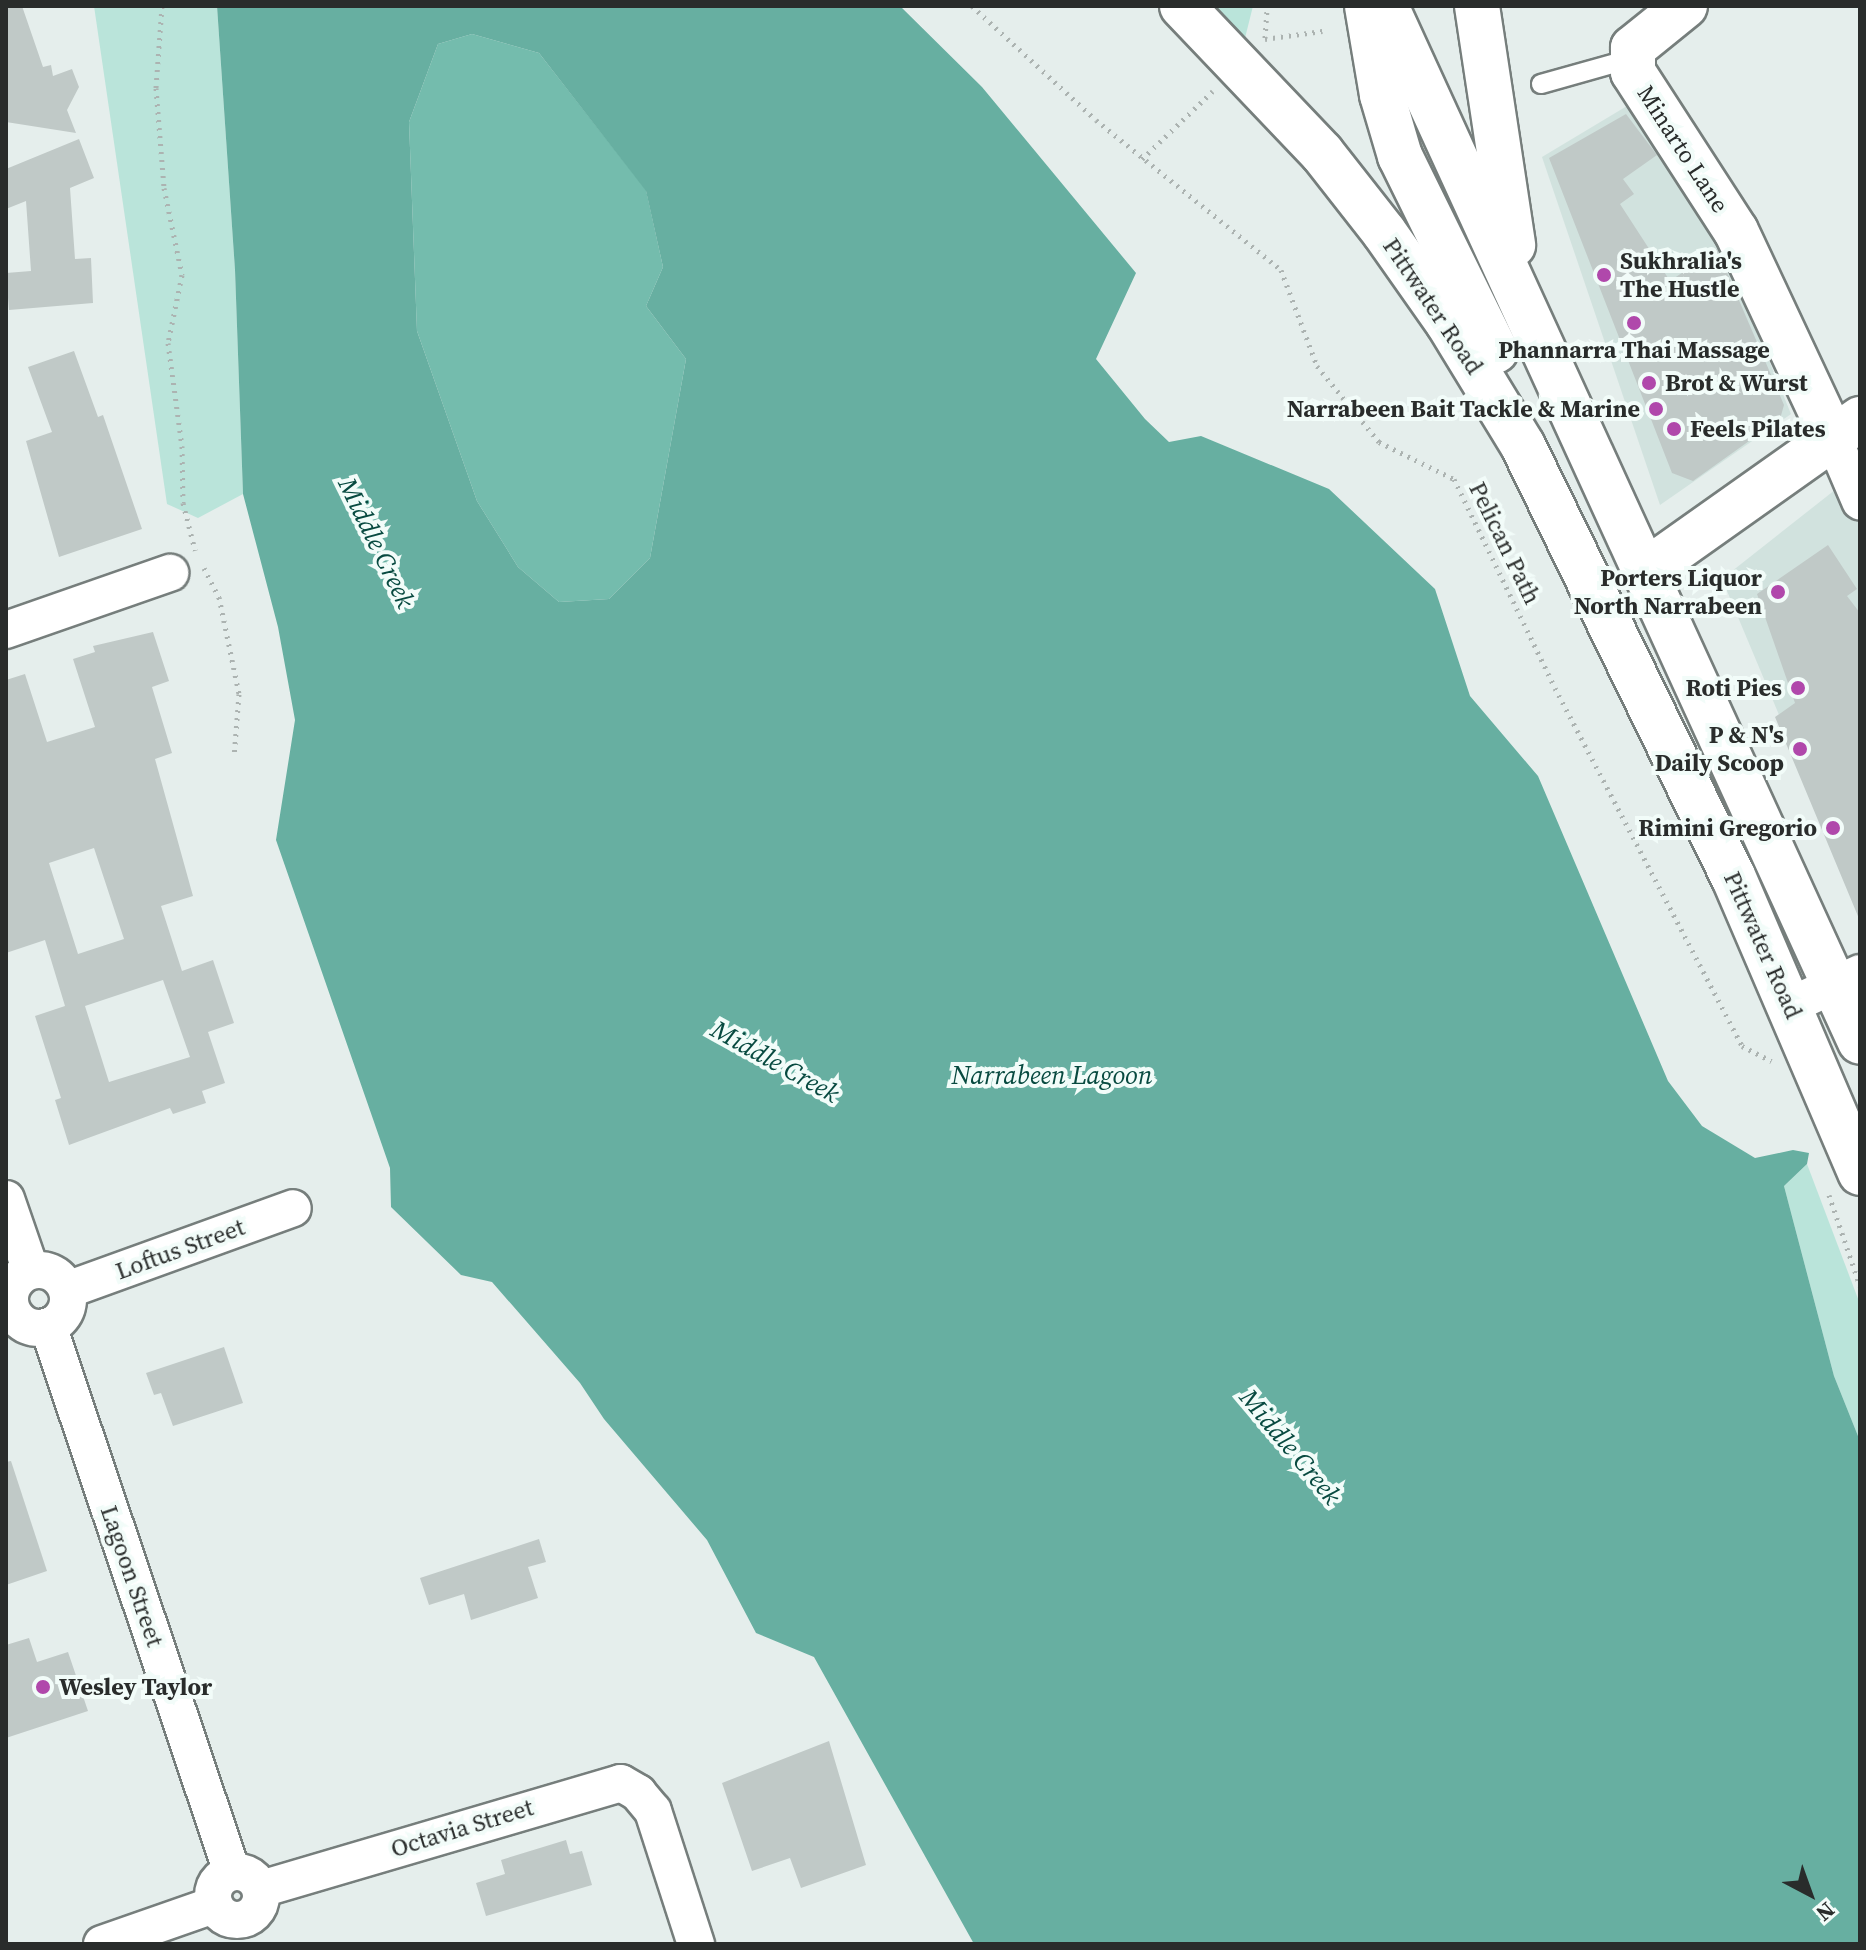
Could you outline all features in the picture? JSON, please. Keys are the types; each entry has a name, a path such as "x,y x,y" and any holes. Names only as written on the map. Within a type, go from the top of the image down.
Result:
{"main road":[{"name":"Pittwater Road","path":"1182,6 1322,153 1384,232 1448,323 1523,446 1733,876 1789,1006 1843,1180"},
{"path":"1367,6 1382,95 1400,156 1500,358 1523,446"},
{"name":"Pittwater Road","path":"1386,6 1644,572 1848,979 1860,1042"},
{"path":"1477,6 1520,295"},
{"path":"1630,59 1642,37 1685,6"},
{"name":"Minarto Lane","path":"1630,59 1633,72 1736,231 1846,429"},
{"path":"1644,572 1846,429"}],"street":[{"name":"Minarto Lane","path":"1846,429 1860,501"},
{"path":"6,630 183,562"},
{"path":"1789,1006 1848,979"},
{"path":"6,1199 31,1271"},
{"name":"Loftus Street","path":"67,1290 293,1208"},
{"path":"31,1271 53,1273 67,1290 65,1312 48,1326 26,1324 9,1309 14,1285 31,1271"},
{"name":"Lagoon Street","path":"48,1326 249,1906"},
{"name":"Octavia Street","path":"249,1906 604,1785 630,1787 653,1811 696,1944"},
{"path":"102,1944 214,1905 230,1920 249,1906"}],"lane":[{"path":"1541,84 1630,59"}],"path":[{"path":"162,6 157,102 164,188 182,275 168,343 182,446 183,562 219,597 239,694 234,757"},
{"name":"Pelican Path","path":"972,6 1096,120 1281,270 1317,366 1379,442 1454,479 1555,688 1742,1046 1771,1061 1777,1074"},
{"path":"1265,39 1322,31"},
{"path":"1843,1180 1860,1286"}],"shaded area":[{"path":"94,6 217,6 235,270 243,494 198,518 167,504"},
{"path":"1212,6 1253,6 1245,38"},
{"path":"472,34 539,53 646,190 663,267 646,306 686,359 650,558 609,599 559,602 518,567 477,501 417,331 409,122 438,44"},
{"path":"1627,106 1718,236 1791,414 1660,505 1542,157"},
{"path":"1845,482 1860,524 1860,908 1722,579"},
{"path":"1807,1164 1860,1304 1860,1441 1834,1376 1784,1186"}],"water":[{"name":"Narrabeen Lagoon","path":"217,6 900,6 982,87 1136,273 1096,359 1145,419 1169,442 1201,436 1329,489 1435,589 1470,696 1538,776 1668,1081 1702,1126 1755,1158 1793,1150 1809,1153 1807,1164 1784,1186 1834,1376 1860,1441 1860,1944 974,1944 814,1657 756,1633 707,1540 604,1419 580,1383 492,1282 461,1275 391,1207 390,1168 276,840 295,720 278,627 243,494 235,270","holes":["472,34 539,53 646,191 663,267 646,306 686,359 650,558 609,599 559,602 518,567 477,501 417,331 409,122 438,44"]}],"building":[{"path":"6,6 22,6 43,67 51,65 53,76 72,69 79,87 67,110 76,133 6,122"},
{"path":"1626,114 1657,155 1623,179 1634,194 1620,204 1670,281 1717,249 1784,405 1780,419 1693,481 1672,473 1549,158"},
{"path":"79,139 94,178 70,188 75,259 91,258 93,303 9,310 6,273 31,271 26,201 6,209 6,169"},
{"path":"74,351 98,417 103,415 142,529 59,557 26,441 52,432 28,367"},
{"path":"1828,545 1857,589 1847,596 1860,613 1860,921 1775,717 1795,703 1757,594"},
{"path":"153,632 169,681 152,687 172,753 155,759 193,896 161,906 182,971 213,960 234,1023 208,1032 225,1083 202,1091 206,1103 173,1114 170,1108 69,1145 55,1100 61,1098 35,1016 65,1006 45,940 6,953 6,680 25,674 47,742 95,727 73,659 95,652 93,646","holes":["94,848 124,939 78,954 49,863","163,980 190,1057 109,1082 85,1006"]},
{"path":"224,1347 243,1403 173,1426 161,1393 154,1395 146,1373"},
{"path":"11,1461 47,1571 6,1585 6,1462"},
{"path":"539,1539 546,1562 528,1567 538,1598 471,1620 464,1594 429,1605 420,1578"},
{"name":"Wesley Taylor","path":"29,1638 37,1662 68,1652 88,1711 6,1738 6,1645"},
{"path":"829,1741 866,1865 801,1888 790,1858 752,1871 722,1783"},
{"path":"566,1840 570,1854 582,1851 592,1885 486,1916 476,1883 505,1874 501,1860"}],"place":[{"name":"Sukhralia's The Hustle","path":"1604,275"},
{"name":"Phannarra Thai Massage","path":"1634,323"},
{"name":"Brot & Wurst","path":"1649,383"},
{"name":"Narrabeen Bait Tackle & Marine","path":"1656,409"},
{"name":"Feels Pilates","path":"1674,429"},
{"name":"Porters Liquor North Narrabeen","path":"1778,592"},
{"name":"Roti Pies","path":"1798,688"},
{"name":"P & N's Daily Scoop","path":"1800,749"},
{"name":"Rimini Gregorio","path":"1833,828"},
{"name":"Wesley Taylor","path":"43,1687"}],"water label":[{"name":"Middle Creek","path":"376,543"},
{"name":"Middle Creek","path":"775,1062"},
{"name":"Middle Creek","path":"1290,1447"}]}
